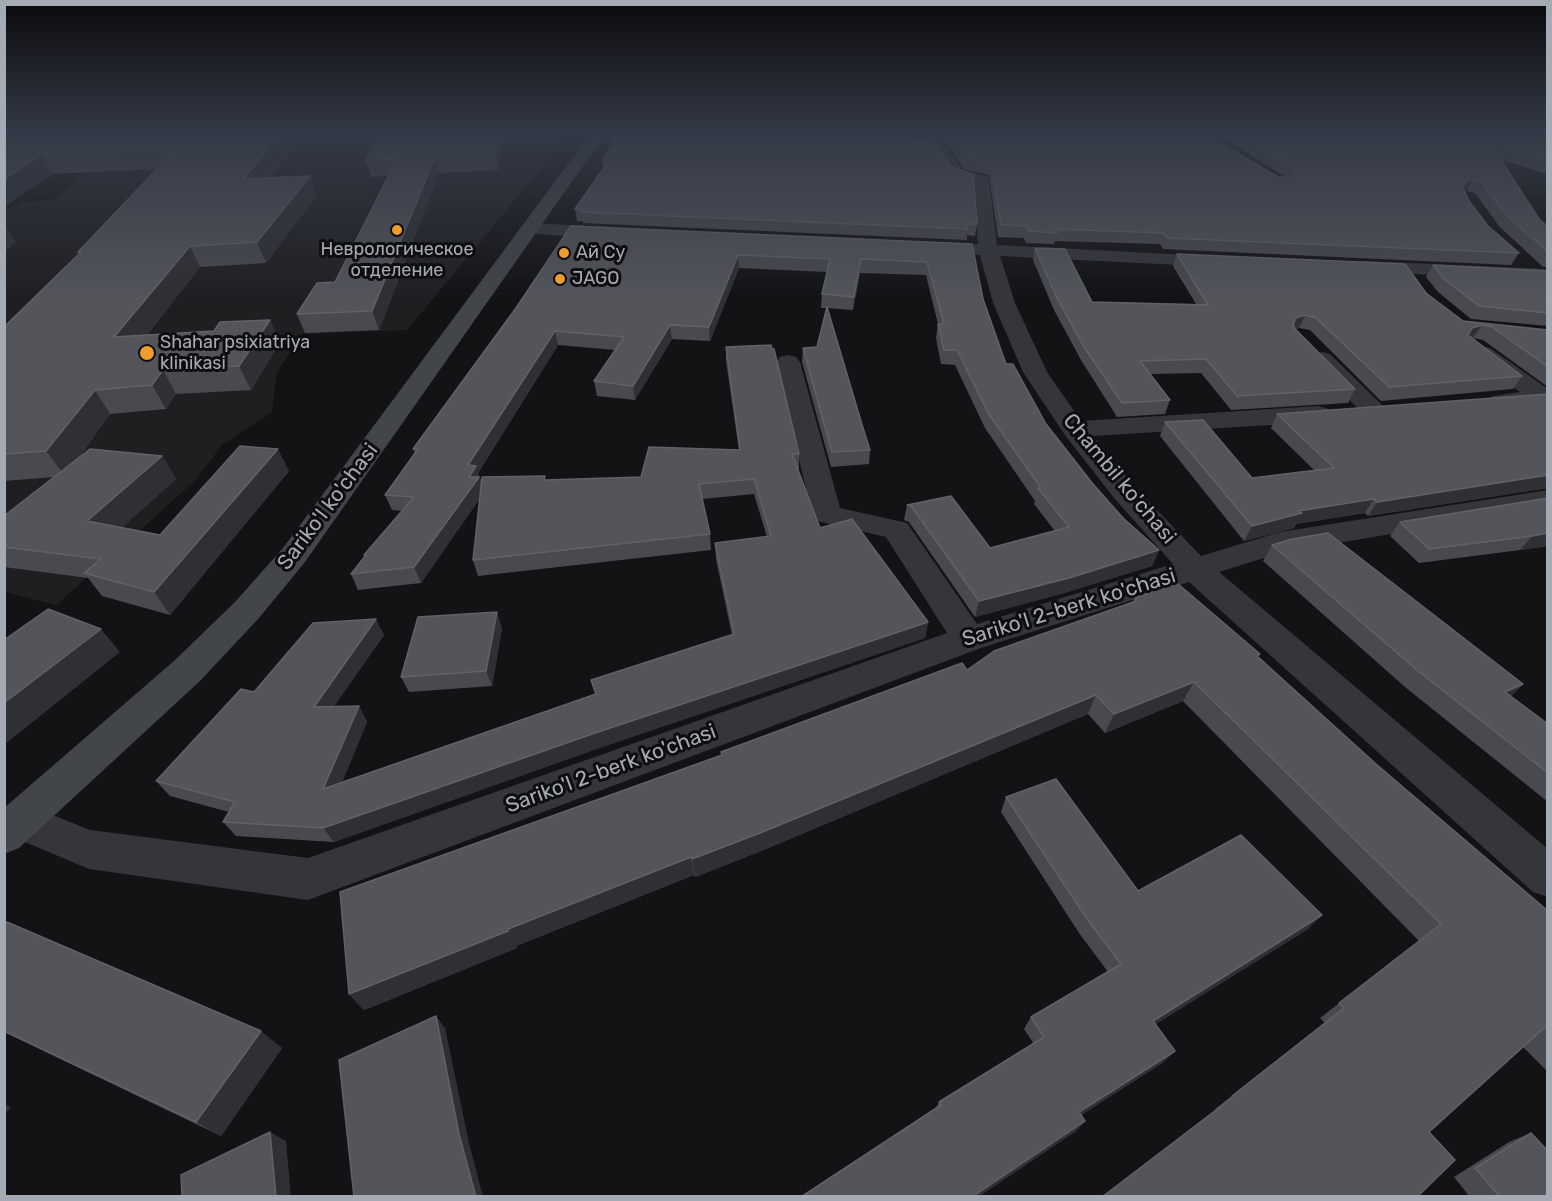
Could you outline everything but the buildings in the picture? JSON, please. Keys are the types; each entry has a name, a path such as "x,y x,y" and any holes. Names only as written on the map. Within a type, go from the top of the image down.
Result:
{"main road":[{"name":"Sariko'l ko'chasi","path":"13,828 187,671 272,582 294,555 559,189"}],"street":[{"name":"Chambil ko'chasi","path":"982,189 988,250 1004,303 1035,372 1074,429 1124,492 1195,569 1540,859"},
{"path":"529,229 635,234"},
{"path":"953,249 1239,262"},
{"path":"1512,252 1542,275"},
{"path":"1346,267 1542,275"},
{"path":"1406,269 1422,292"},
{"path":"1074,429 1386,410 1308,345"},
{"path":"1474,347 1543,397 1480,403"},
{"path":"788,362 827,514 896,530 969,639"},
{"name":"Sariko'l 2-berk ko'chasi","path":"13,828 89,849 308,879 969,639 1280,542 1548,499"}],"shaded area":[{"name":"Shahar psixiatriya klinikasi","path":"67,189 524,189 407,330 303,334 277,372 272,412 222,445 195,481 56,605 5,592 5,210 23,202 53,200"}],"place":[{"name":"Неврологическое отделение","path":"397,230"},
{"name":"Ай Су","path":"564,253"},
{"name":"JAGO","path":"560,279"},
{"name":"Shahar psixiatriya klinikasi","path":"147,353"}]}
